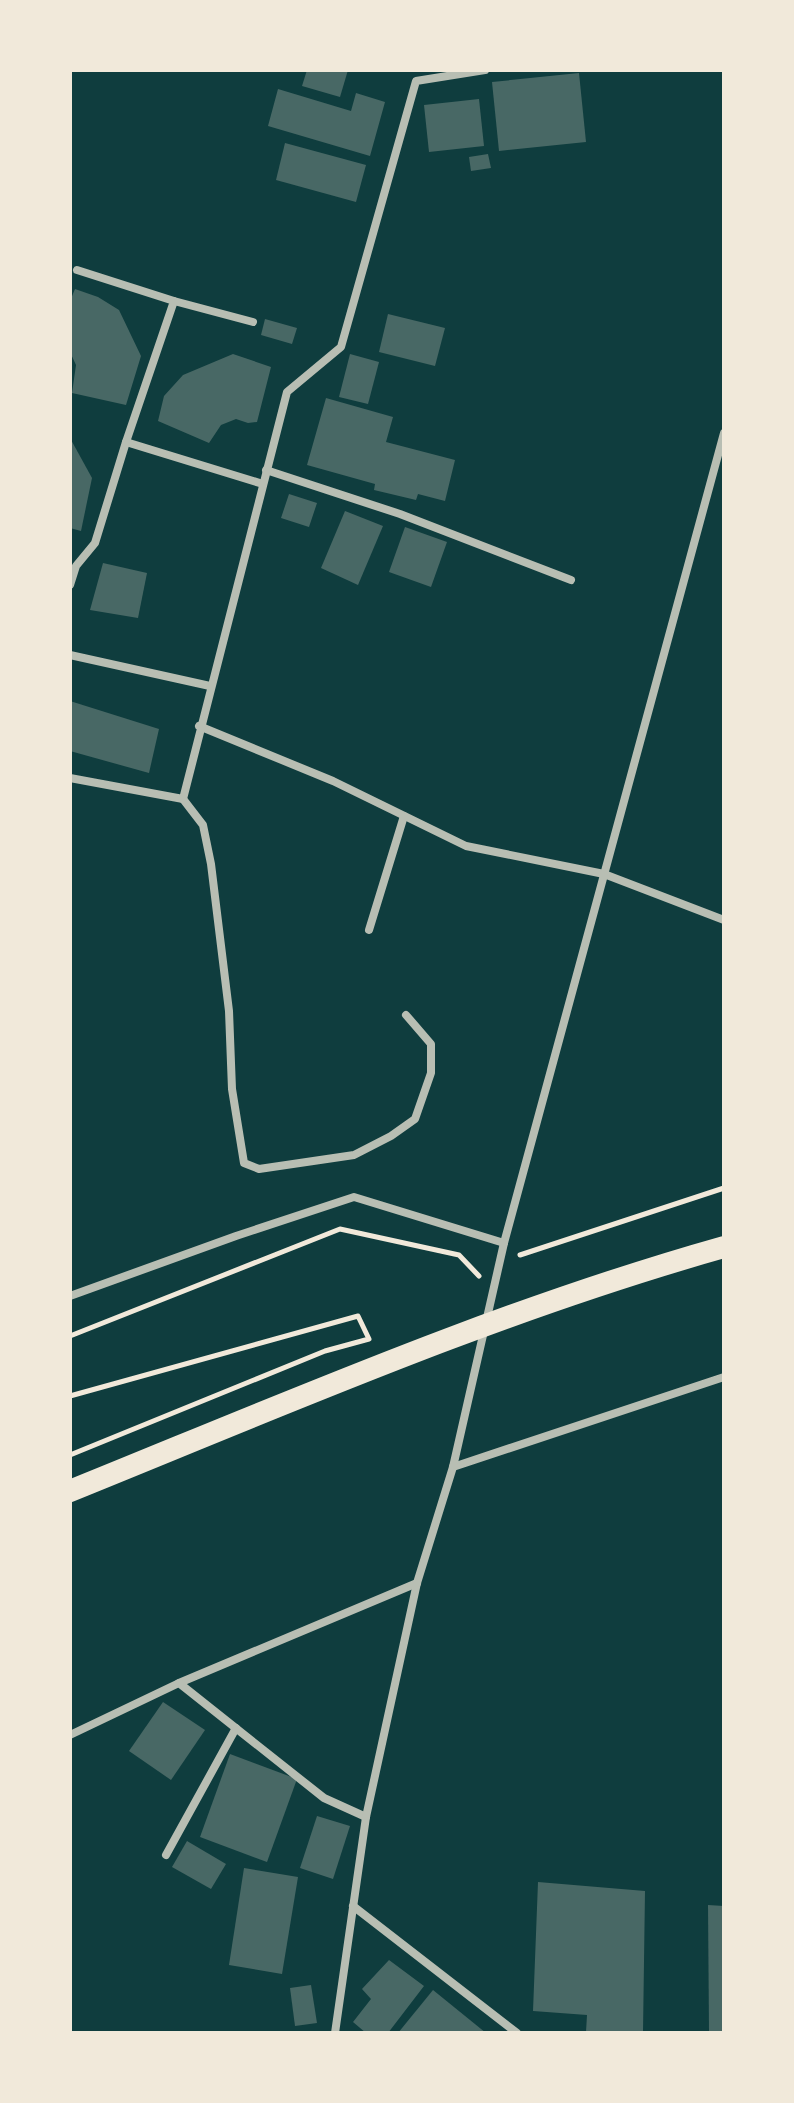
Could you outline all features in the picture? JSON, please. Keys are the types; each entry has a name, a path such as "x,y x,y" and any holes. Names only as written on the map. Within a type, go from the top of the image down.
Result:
{"highway":[{"path":"70,1491 426,1347 668,1263 724,1247"}],"street":[{"path":"183,799 199,726 287,392 341,347 416,81 485,70"},
{"path":"77,270 253,322"},
{"path":"70,585 76,566 95,543 174,301"},
{"path":"335,2033 366,1817 417,1583 453,1467 504,1243 724,433"},
{"path":"126,442 263,484"},
{"path":"266,470 400,514 571,580"},
{"path":"70,655 210,686"},
{"path":"199,726 333,781 466,846 604,874 724,920"},
{"path":"70,778 183,799 203,825 211,864 229,1011 232,1089 244,1163 259,1169 354,1155 391,1136 415,1119 431,1073 431,1044 406,1015"},
{"path":"369,930 404,816"},
{"path":"70,1296 354,1197 504,1243"},
{"path":"453,1467 724,1377"},
{"path":"70,1735 179,1683 417,1583"},
{"path":"179,1683 324,1798 366,1817"},
{"path":"166,1855 236,1728"},
{"path":"353,1906 517,2033"}],"path":[{"path":"500,1261 724,1188"},
{"path":"70,1336 340,1229 459,1255 494,1291"},
{"path":"70,1396 358,1316 369,1339 325,1351 70,1455"}],"building":[{"path":"307,70 348,70 340,97 302,86"},
{"path":"579,73 586,142 499,151 492,82"},
{"path":"278,89 351,111 356,93 385,102 370,156 268,126"},
{"path":"479,99 484,146 429,152 424,105"},
{"path":"285,143 366,165 356,202 276,180"},
{"path":"488,154 491,168 471,171 469,157"},
{"path":"75,289 98,297 119,310 141,356 126,405 72,393 76,365 70,352 70,301"},
{"path":"388,314 445,328 435,366 379,352"},
{"path":"265,319 297,328 292,344 261,335"},
{"path":"233,354 271,367 257,422 236,419 221,425 209,443 158,421 164,396 183,375"},
{"path":"350,354 379,362 368,404 339,397"},
{"path":"326,398 393,417 386,442 455,460 445,501 418,494 416,500 374,490 375,484 307,465"},
{"path":"70,438 92,478 81,531 70,528"},
{"path":"289,494 317,503 309,527 281,518"},
{"path":"345,511 383,526 358,585 321,568"},
{"path":"405,527 447,542 431,587 389,572"},
{"path":"103,563 147,573 138,618 90,610"},
{"path":"70,701 159,729 149,773 70,751"},
{"path":"163,1702 205,1730 171,1780 129,1751"},
{"path":"230,1754 297,1779 267,1862 200,1837"},
{"path":"317,1816 350,1826 333,1879 300,1868"},
{"path":"187,1841 226,1864 211,1889 172,1867"},
{"path":"244,1868 298,1877 282,1974 229,1965"},
{"path":"538,1882 645,1891 643,2032 586,2032 587,2015 533,2011"},
{"path":"708,1905 724,1906 724,2033 709,2033"},
{"path":"389,1960 424,1986 388,2033 366,2033 353,2022 371,1999 362,1989"},
{"path":"311,1985 317,2023 295,2026 290,1988"},
{"path":"433,1990 486,2033 398,2033"}]}
